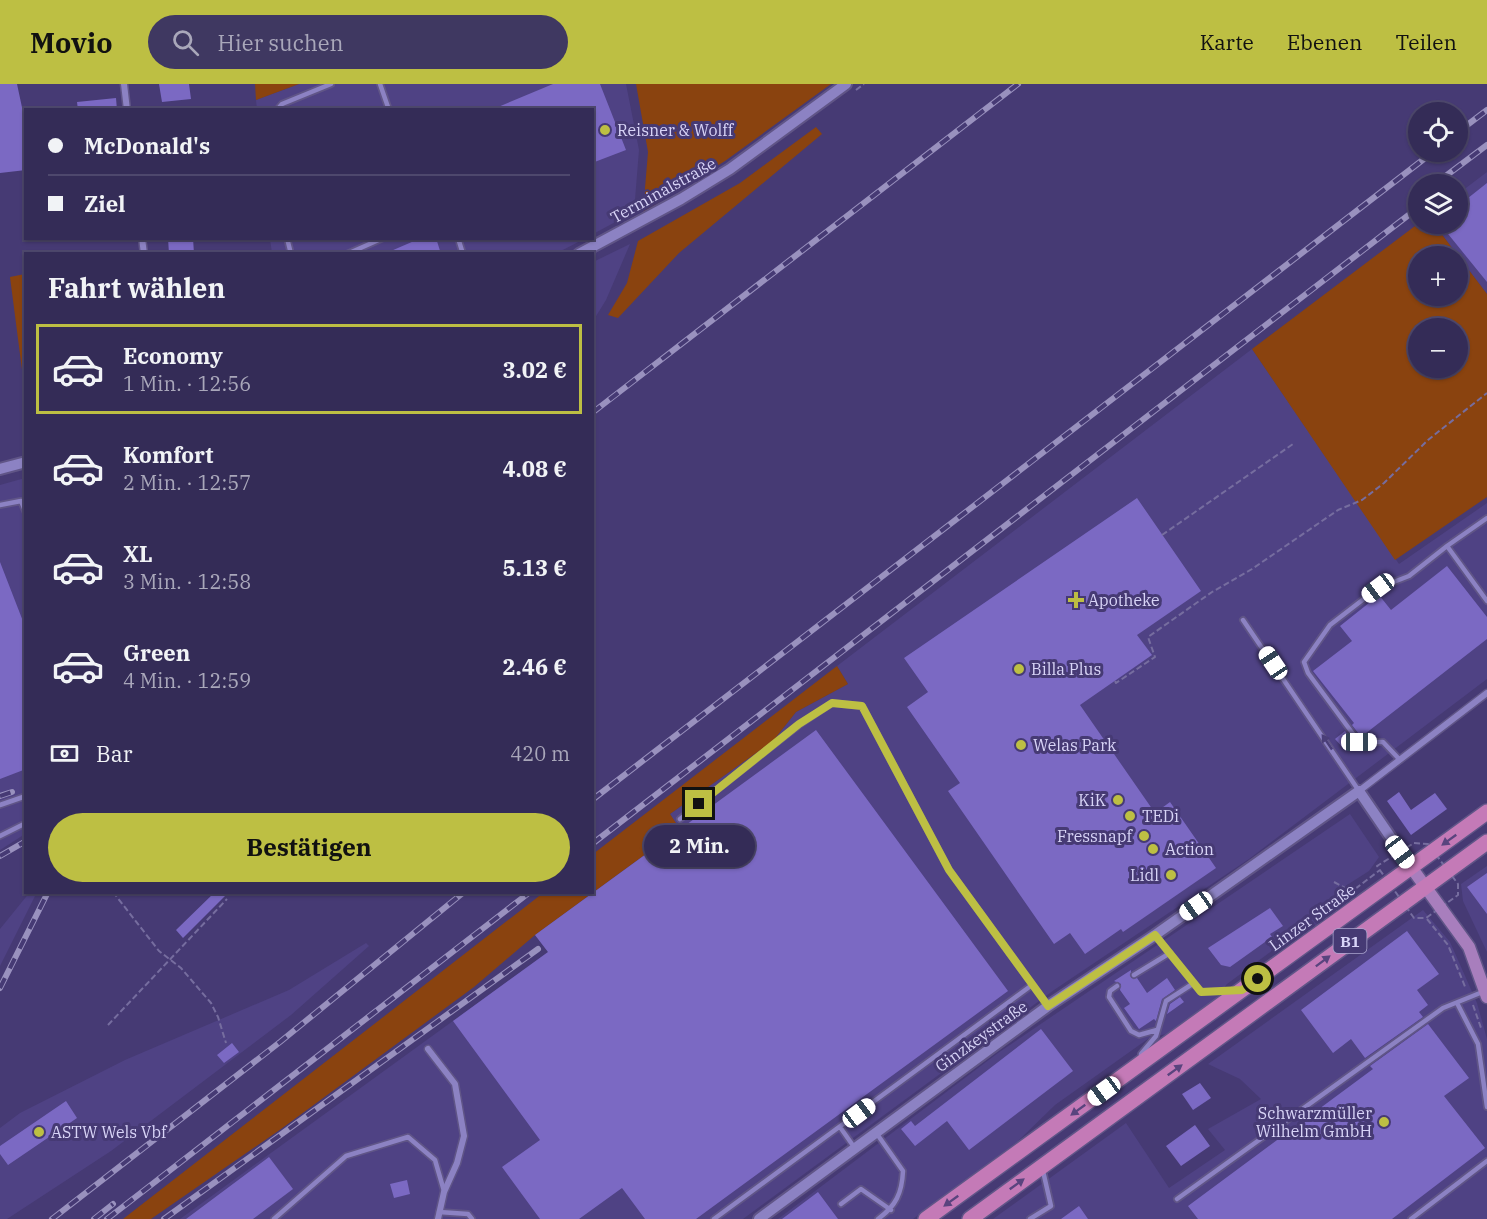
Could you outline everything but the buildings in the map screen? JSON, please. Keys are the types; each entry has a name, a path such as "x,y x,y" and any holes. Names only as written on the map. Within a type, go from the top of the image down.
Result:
{"main road":[{"name":"Linzer Straße","path":"926,1219 1487,812"},
{"name":"B1","path":"970,1219 1487,842"},
{"path":"1411,867 1469,947 1486,992"}],"street":[{"path":"124,84 127,108"},
{"name":"Terminalstraße","path":"583,252 681,199 730,169 846,84"},
{"path":"0,469 24,463"},
{"name":"Ginzkeystraße","path":"759,1219 1048,1006 1155,935 1401,761 1487,693"},
{"path":"1359,791 1411,867"},
{"path":"428,1048 456,1084 464,1136 438,1216"}],"lane":[{"path":"279,108 282,104 331,84"},
{"path":"380,84 388,108"},
{"path":"352,252 378,240"},
{"path":"0,506 21,501 24,508"},
{"path":"1401,761 1383,742 1359,742 1308,672 1304,662 1330,625 1378,588 1409,576 1446,546 1487,518"},
{"path":"1446,546 1487,601"},
{"path":"1243,620 1359,791"},
{"path":"680,819 799,724 832,703 862,706 949,870 1048,1006"},
{"path":"0,806 24,797"},
{"path":"0,837 24,824"},
{"path":"1155,935 1201,992 1242,990"},
{"path":"1134,975 1170,952"},
{"path":"1140,1065 1141,1054 1157,1030 1166,1001 1194,983"},
{"path":"714,1219 1032,985"},
{"path":"1117,986 1110,991 1109,997 1131,1030 1139,1035 1157,1030"},
{"path":"1177,1198 1443,1008 1486,992"},
{"path":"1457,1003 1478,1044 1487,1107"},
{"path":"840,1127 854,1148"},
{"path":"876,1132 903,1171 902,1190 891,1209 878,1219"},
{"path":"274,1219 346,1156 408,1137 435,1160 444,1192"},
{"path":"1411,1219 1487,1161"},
{"path":"1030,1219 1051,1206 1041,1166"},
{"path":"841,1204 861,1189 891,1209"},
{"path":"438,1216 468,1214 472,1219"}],"path":[{"path":"1115,681 1116,683 1155,657 1149,637 1212,592 1252,569 1338,510 1362,500 1384,483 1428,440 1487,393"},
{"path":"1162,535 1293,444"},
{"path":"1333,907 1380,870"},
{"path":"1334,882 1351,891"},
{"path":"115,894 159,951 172,960 211,1003 226,1043"},
{"path":"108,1025 172,960 227,899"},
{"path":"1426,918 1448,945 1470,997 1483,1037"}],"shaded area":[{"path":"255,84 299,84 256,100"},
{"path":"299,84 626,84 639,150 634,212 594,233 594,108 257,108 256,100"},
{"path":"636,84 831,84 725,161 643,212 648,152"},
{"path":"816,127 822,134 679,253 618,318 608,315 627,283 638,241 740,183"},
{"path":"1487,172 1487,294 1468,269 1468,246 1451,246 1442,234 1468,234 1468,186"},
{"path":"1408,231 1408,234 1442,234 1451,246 1408,246 1408,306 1468,306 1468,269 1487,294 1487,497 1395,560 1252,349"},
{"path":"270,240 582,240 559,252 272,252"},
{"path":"630,244 606,300 594,319 594,262"},
{"path":"24,274 24,385 10,277"},
{"path":"1252,349 1399,564 1487,503 1487,679 1249,859 1054,990 743,1219 180,1219 548,952 535,935 591,894 594,894 594,892 679,829 670,814 773,741 796,712 848,684 837,666"},
{"path":"24,478 24,835 0,850 0,485"},
{"path":"837,666 848,684 796,712 773,741 670,814 680,829 594,892 594,853"},
{"path":"1350,814 1379,857 1369,871 1347,885 1317,924 1285,941 1227,984 1212,1003 1169,1034 1152,1036 1055,1105 1016,1143 913,1219 778,1219 998,1053"},
{"path":"1487,866 1487,952 1463,901 1461,884"},
{"path":"28,894 36,894 0,966 0,929"},
{"path":"542,894 591,894 535,935 474,987 281,1129 151,1219 123,1219"},
{"path":"1423,910 1450,942 1477,1003 1487,1039 1487,1219 993,1219 1126,1123 1169,1188 1225,1150 1208,1129 1261,1099 1240,1079 1208,1064"},
{"path":"366,943 369,946 291,1015 111,1151 7,1219 0,1219 0,1128 20,1113 125,1060 289,990"}],"railway":[{"path":"594,411 1018,84"},
{"path":"1468,124 1487,110"},
{"path":"1448,174 1487,145"},
{"path":"594,798 1420,162"},
{"path":"594,842 1408,215"},
{"path":"0,796 12,792"},
{"path":"0,856 24,842"},
{"path":"0,988 47,894"},
{"path":"52,1219 280,1042 462,894"},
{"path":"107,1219 527,894"},
{"path":"164,1219 538,949"},
{"path":"94,1219 113,1204"}],"place":[{"name":"Reisner & Wolff","path":"605,130"},
{"name":"Apotheke","path":"1076,600"},
{"name":"Billa Plus","path":"1019,669"},
{"name":"Welas Park","path":"1021,745"},
{"name":"KiK","path":"1118,800"},
{"name":"TEDi","path":"1130,816"},
{"name":"Fressnapf","path":"1144,836"},
{"name":"Action","path":"1153,849"},
{"name":"Lidl","path":"1171,875"},
{"name":"Schwarzmüller Wilhelm GmbH","path":"1384,1122"},
{"name":"ASTW Wels Vbf","path":"39,1132"}],"route":[{"path":"699,804 799,724 832,703 862,706 949,870 1048,1006 1155,935 1201,992 1242,990 1258,979"}]}
